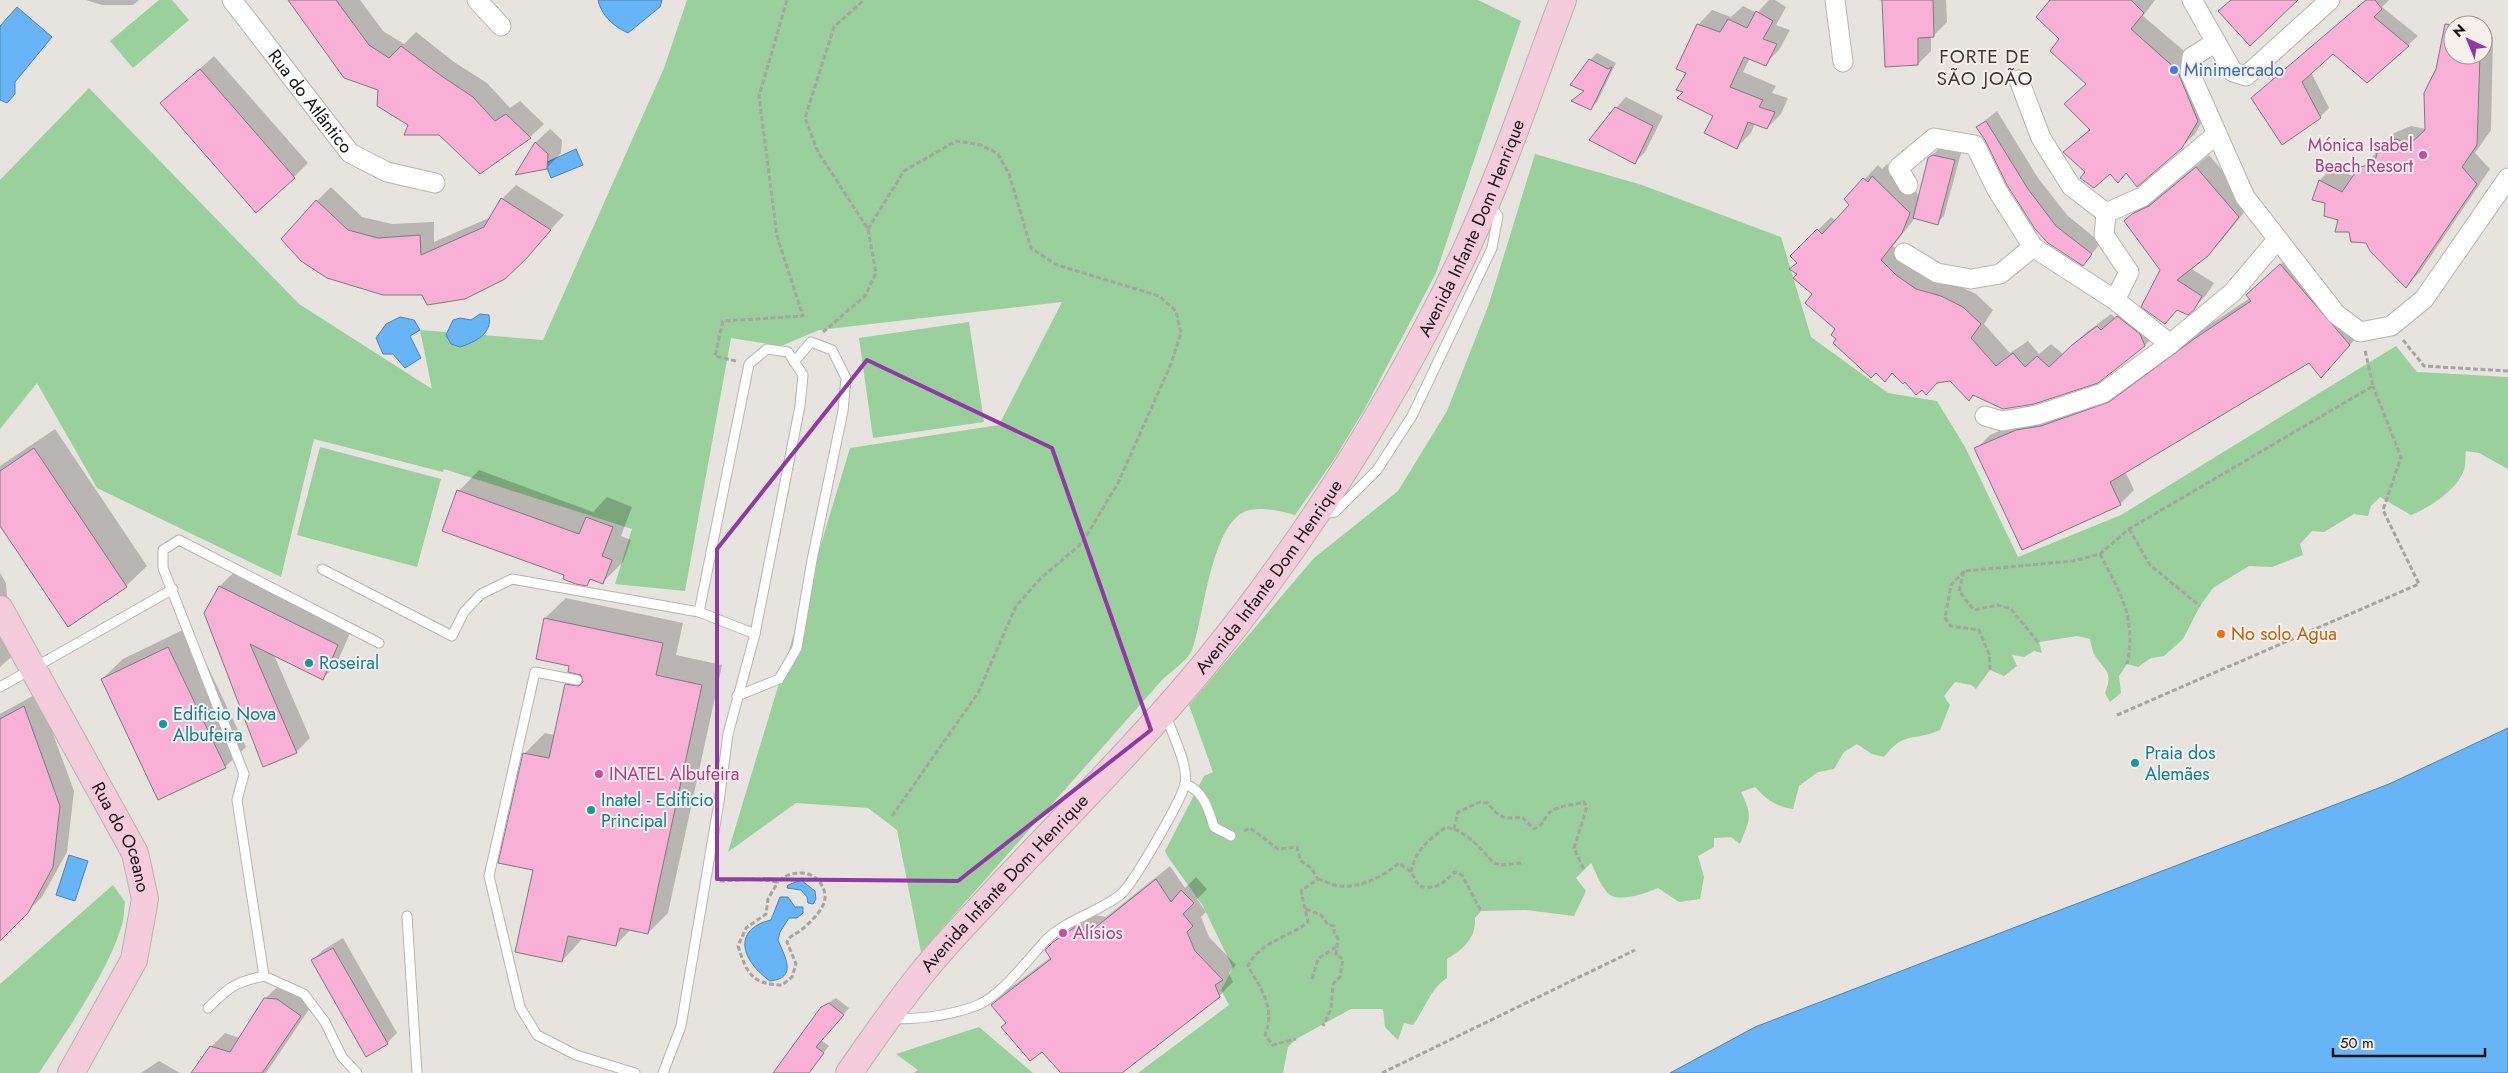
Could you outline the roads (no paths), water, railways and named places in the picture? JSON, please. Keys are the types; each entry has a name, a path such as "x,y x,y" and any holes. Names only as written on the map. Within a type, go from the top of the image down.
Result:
{"street":[{"name":"Rua do Atlântico","path":"232,0 350,153 387,172 435,182"},
{"path":"477,0 501,26"},
{"name":"Avenida Infante Dom Henrique","path":"849,1073 923,972 971,918 1164,712 1247,611 1317,515 1350,464 1419,345 1464,253 1487,200 1563,0"},
{"path":"1835,0 1843,62"},
{"path":"2193,0 2233,72 2246,76 2330,0"},
{"path":"2216,42 2192,57 2190,73 2245,197 2336,314 2360,332 2391,326 2424,299 2508,178"},
{"path":"2019,80 2041,138 2072,186 2106,213"},
{"path":"2106,213 2142,197 2218,134"},
{"path":"1908,185 1898,168 1934,138 1975,145 1997,190 2033,247 2115,300 2170,344"},
{"path":"2106,213 2104,235 2129,272 2115,300"},
{"path":"1985,416 2002,421 2037,415 2103,393 2170,344 2233,292 2277,240"},
{"path":"1904,253 1937,272 1971,279 2000,274 2033,247"},
{"name":"Rua do Oceano","path":"0,608 135,853 145,900 134,960 71,1073"}],"lane":[{"path":"737,696 779,680 797,648 812,560 844,411 846,378 832,350 811,342 794,362"},
{"path":"663,1073 681,1026 704,881 719,802 728,734 755,634 800,406 803,376 788,352 767,349 749,364 700,612"},
{"path":"264,976 237,800 244,774 173,589 163,568 163,550 180,540 378,643"},
{"path":"322,569 452,636 464,612 481,594 512,579 700,612 755,634"},
{"path":"0,686 173,589"},
{"path":"577,680 535,672 489,876 520,1007 537,1035 576,1055 635,1073"},
{"path":"888,1019 933,1018 979,1005 1007,983 1031,960 1047,940 1077,917 1095,910 1122,894 1163,828 1185,784 1186,772 1164,712"},
{"path":"1185,784 1194,787 1199,794 1208,809 1214,827 1231,836"},
{"path":"407,916 417,1073"},
{"path":"208,1008 226,990 240,980 264,976 304,994 325,1022 342,1057 356,1073"}],"water":[{"path":"598,0 662,0 660,7 628,33 609,20 602,11"},
{"path":"17,7 52,37 15,82 15,94 7,103 0,100 0,26"},
{"path":"576,149 583,165 551,178 545,163"},
{"path":"480,314 489,315 490,322 486,332 477,340 460,347 451,344 446,335 453,320 460,318 471,320"},
{"path":"400,317 414,320 420,330 410,336 421,358 405,368 393,354 383,354 376,338 386,324"},
{"path":"2508,728 2508,1073 1670,1073 1755,1027 2389,784"},
{"path":"69,855 88,861 75,901 56,895"},
{"path":"801,880 815,891 816,899 813,904 808,903 807,897 801,890 787,888 788,885"},
{"path":"780,897 788,897 795,907 803,907 803,913 797,918 789,918 780,932 778,940 786,960 787,971 779,979 770,981 753,965 745,947 750,931 758,925 771,920"}],"place":[{"name":"Minimercado","path":"2174,70"},
{"name":"Mónica Isabel Beach Resort","path":"2423,155"},
{"name":"No solo Agua","path":"2221,634"},
{"name":"Roseiral","path":"309,663"},
{"name":"Edificio Nova Albufeira","path":"163,724"},
{"name":"Praia dos Alemães","path":"2135,763"},
{"name":"INATEL Albufeira","path":"599,774"},
{"name":"Inatel - Edificio Principal","path":"591,810"},
{"name":"Alísios","path":"1063,933"}],"district":[{"name":"FORTE DE SÃO JOÃO","path":"1985,67"}]}
